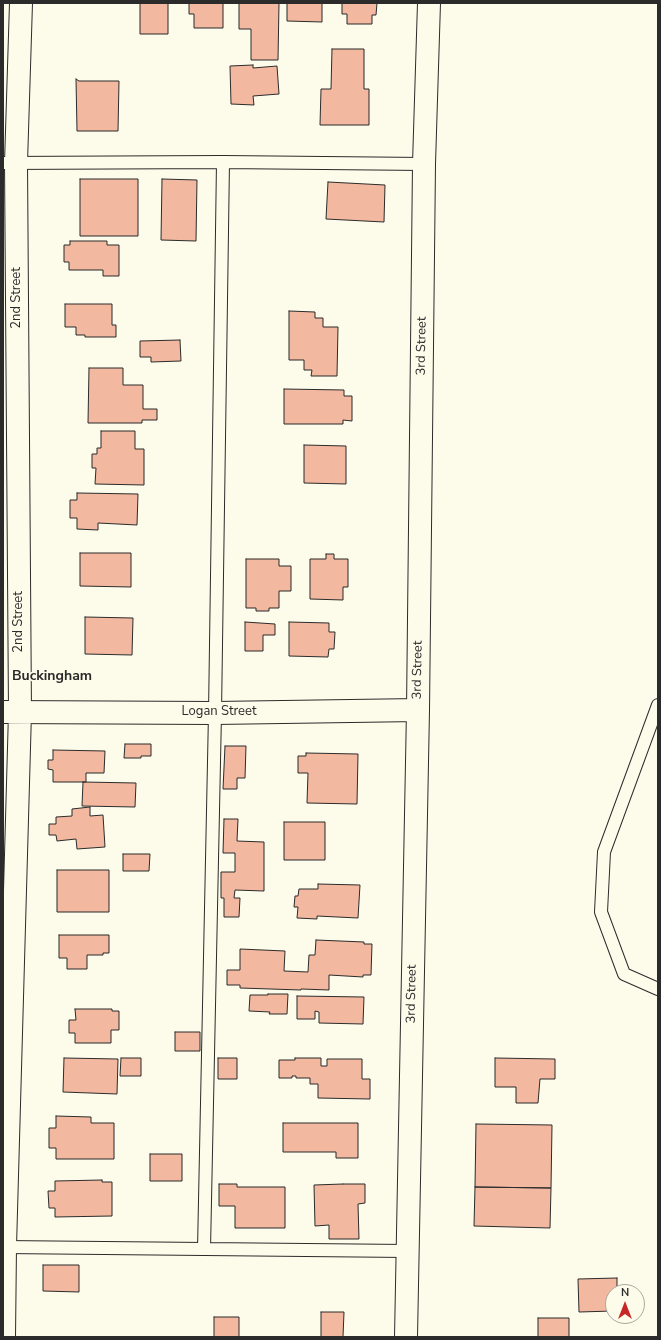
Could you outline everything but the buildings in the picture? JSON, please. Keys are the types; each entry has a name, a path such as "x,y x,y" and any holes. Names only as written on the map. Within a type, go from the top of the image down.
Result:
{"street":[{"name":"2nd Street","path":"4,1337 11,712 10,163 21,3"},
{"name":"3rd Street","path":"406,1337 418,710 424,164 429,3"},
{"name":"Logan Street","path":"11,712 215,713 418,710"}],"lane":[{"path":"10,163 223,162 424,164"},
{"path":"204,1249 215,713 223,162"},
{"path":"658,705 604,852 601,912 624,974 658,989"},
{"path":"4,1246 407,1251"}],"district":[{"name":"Buckingham","path":"52,677"}]}
